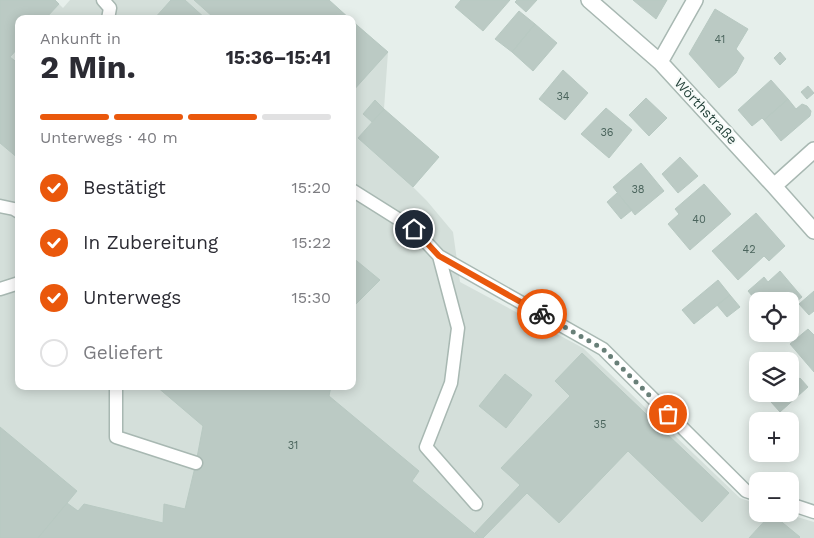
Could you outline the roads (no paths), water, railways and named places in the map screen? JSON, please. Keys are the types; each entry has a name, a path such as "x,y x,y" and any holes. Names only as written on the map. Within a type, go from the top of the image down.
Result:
{"street":[{"name":"Wörthstraße","path":"590,0 660,62 814,231"},
{"path":"660,62 695,0"},
{"path":"774,186 814,150"}],"lane":[{"path":"356,193 414,229 439,256 603,349 749,492"},
{"path":"0,206 15,210"},
{"path":"439,256 458,328 451,383 426,447 476,504"},
{"path":"0,288 15,284"},
{"path":"116,390 116,437 196,463"},
{"path":"799,507 814,512"}]}
